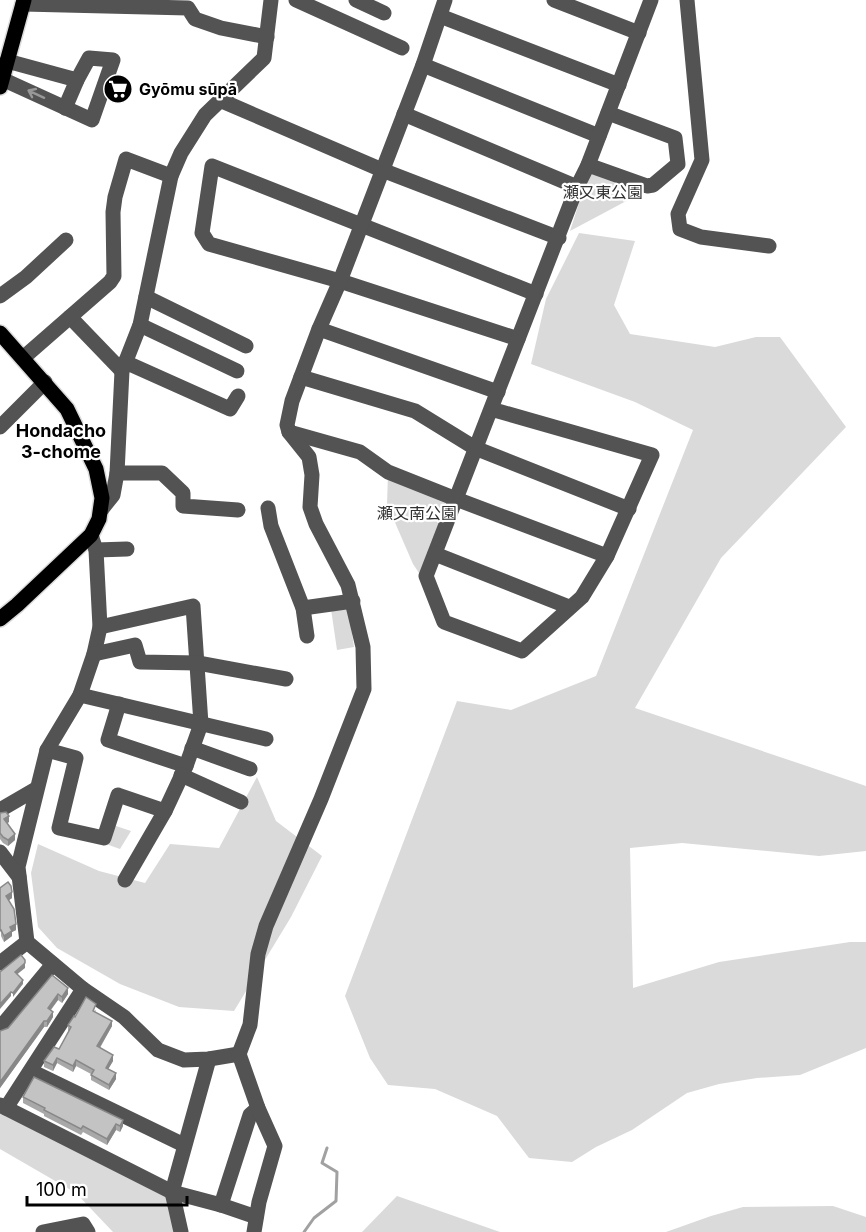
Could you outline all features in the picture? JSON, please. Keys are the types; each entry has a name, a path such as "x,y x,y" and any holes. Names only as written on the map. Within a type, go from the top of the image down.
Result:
{"main road":[{"path":"1,83 23,2"},
{"path":"0,333 67,410 88,451 102,498 93,542 0,619"}],"street":[{"path":"101,510 113,495 117,473 124,366 140,325 171,176 181,153 205,115 264,58 272,0"},
{"path":"296,0 402,48"},
{"path":"356,0 384,13"},
{"path":"83,989 31,1071 3,1106 172,1192 221,1205 255,1225 275,1146 258,1108 239,1054 250,1025 258,954 266,926 321,799 364,689 363,647 353,601 341,569 316,524 310,507 312,475 309,457 289,432 287,425 301,376 362,225 423,65 445,0"},
{"path":"554,0 639,33"},
{"path":"491,409 652,455 607,556 582,597 522,651 444,622 426,576 475,448 588,165 651,0"},
{"path":"687,0 702,160 678,214 680,229 701,237 769,246"},
{"path":"23,2 188,8 195,19 221,28 267,37"},
{"path":"440,16 619,85"},
{"path":"1,83 92,120 113,60 89,58 65,108"},
{"path":"7,60 77,80"},
{"path":"423,65 599,136"},
{"path":"222,101 382,170 559,238"},
{"path":"588,165 646,186 654,185 678,164 675,138 608,113"},
{"path":"404,114 578,187"},
{"path":"23,358 114,276 114,197 126,159 171,176"},
{"path":"518,339 340,281 209,244 202,233 212,166 536,294"},
{"path":"0,296 26,277 66,240"},
{"path":"146,297 246,346"},
{"path":"70,317 124,366 230,409 238,396"},
{"path":"140,325 237,371"},
{"path":"319,329 498,392"},
{"path":"301,376 415,411 475,448 629,509"},
{"path":"0,426 45,382"},
{"path":"289,432 360,452 388,472 607,556"},
{"path":"117,473 162,472 183,493 183,506 238,510"},
{"path":"268,508 271,526 303,608 307,636"},
{"path":"127,549 93,542 100,627 94,654 80,695 47,750 18,867 27,942 83,989 124,1017 158,1050 184,1060 239,1054"},
{"path":"435,554 569,607"},
{"path":"303,608 353,601"},
{"path":"100,627 193,606 201,724 184,771 165,811 125,880"},
{"path":"94,654 135,645 140,662 198,663 286,679"},
{"path":"80,695 266,739"},
{"path":"119,704 108,740 184,771 241,802"},
{"path":"192,748 250,769"},
{"path":"47,750 76,758 59,828 104,838 118,795 165,811"},
{"path":"0,810 36,789"},
{"path":"0,852 19,877"},
{"path":"2,957 27,942"},
{"path":"0,1028 53,964"},
{"path":"182,1232 172,1192 209,1059"},
{"path":"31,1071 184,1145"},
{"path":"221,1205 250,1114 258,1108"},
{"path":"43,1232 85,1228"}],"green space":[{"name":"瀬又東公園","path":"589,172 647,190 570,231"},
{"path":"579,233 635,241 614,305 630,334 715,347 756,337 780,337 846,427 721,558 635,708 866,786 866,851 819,856 682,843 630,848 633,988 719,962 850,942 866,942 866,1048 800,1075 719,1084 687,1093 632,1130 596,1147 572,1162 529,1158 497,1116 435,1089 388,1085 370,1058 345,996 457,701 511,710 596,676 693,430 635,402 531,364 546,299"},
{"name":"瀬又南公園","path":"388,472 450,502 421,576 413,564 387,504"},
{"path":"348,606 354,647 337,650 331,609"},
{"path":"257,777 276,821 322,856 291,917 234,1011 179,1007 120,984 57,948 38,927 31,873 38,844 99,871 145,883 170,844 219,848"},
{"path":"113,825 131,831 120,849 106,844"},
{"path":"0,1110 166,1194 175,1232 113,1232 76,1193 0,1149"},
{"path":"397,1196 500,1232 362,1232"},
{"path":"833,1206 866,1217 866,1232 666,1232 743,1207"}],"building":[{"path":"6,812 9,816 4,819 15,834 8,840 0,833 0,813"},
{"path":"8,882 12,892 6,896 14,909 16,924 10,927 12,931 4,936 0,931 0,888"},
{"path":"21,955 25,963 15,972 23,980 0,1004 0,972"},
{"path":"52,975 68,988 62,997 58,994 48,1008 53,1012 0,1082 0,1031 8,1028"},
{"path":"86,997 96,1004 93,1011 112,1021 97,1046 113,1055 106,1068 116,1073 109,1085 91,1075 94,1070 76,1060 73,1066 57,1058 53,1065 44,1061 54,1047 59,1049 71,1027 68,1025"},
{"path":"34,1077 123,1120 120,1126 116,1124 107,1139 44,1110 45,1108 23,1097"}],"waterway":[{"path":"304,1232 314,1218 336,1201 337,1172 322,1163 327,1148"}],"place":[{"name":"Gyōmu sūpā","path":"118,89"}],"district":[{"name":"Hondacho 3-chome","path":"61,441"}]}
